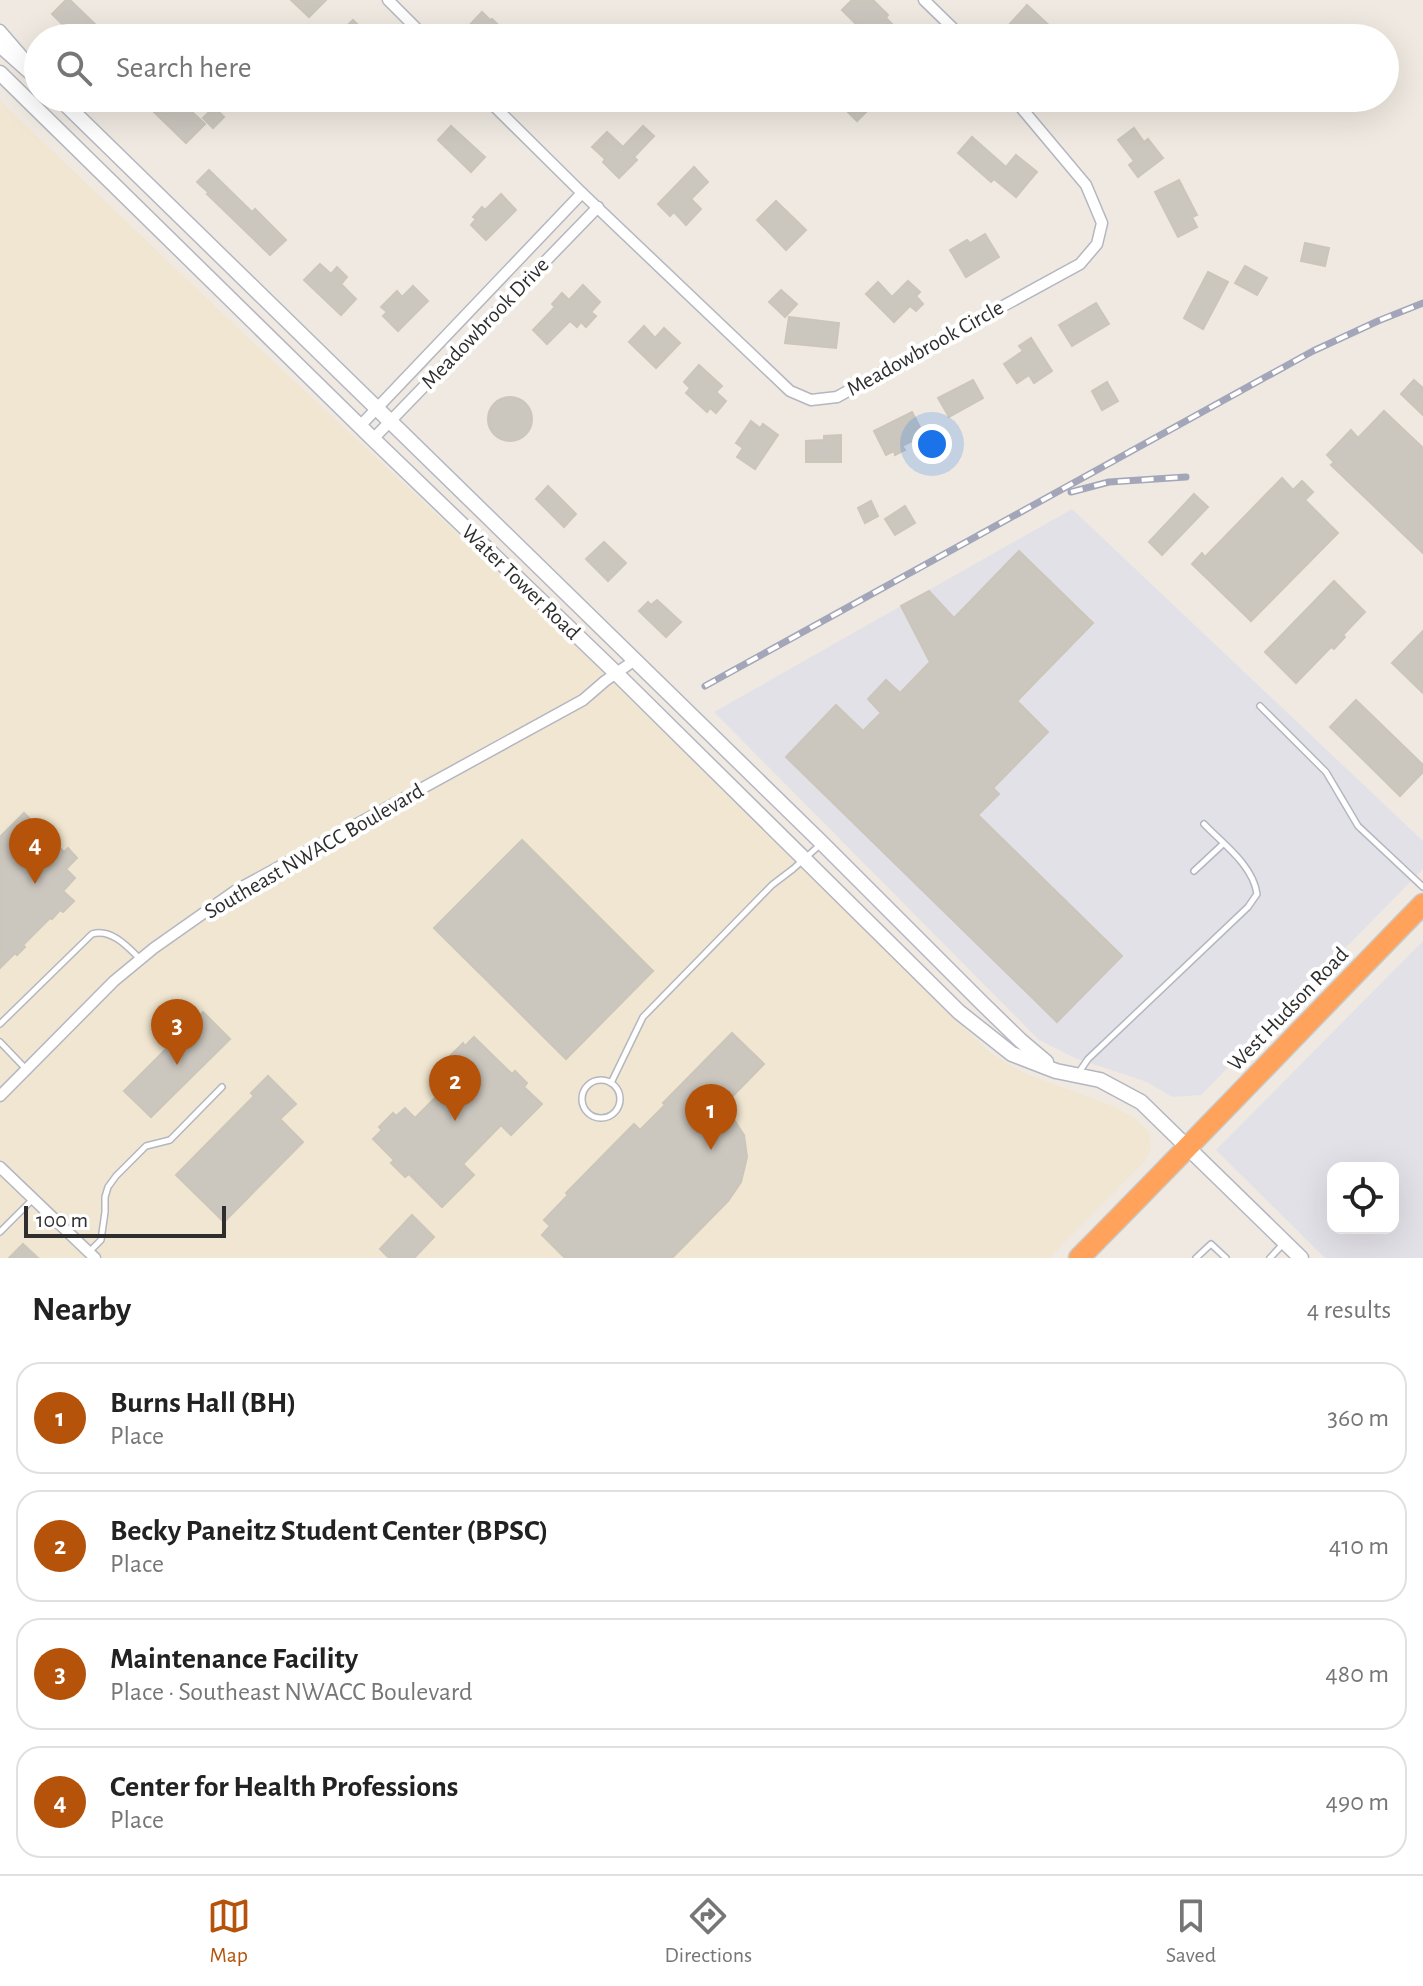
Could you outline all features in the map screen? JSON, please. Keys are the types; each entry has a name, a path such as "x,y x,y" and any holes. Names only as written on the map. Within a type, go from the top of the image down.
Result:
{"highway":[{"name":"West Hudson Road","path":"1079,1258 1423,904"}],"street":[{"path":"388,0 412,24"},
{"path":"924,0 949,24"},
{"path":"0,30 24,58"},
{"path":"0,45 24,65"},
{"name":"Water Tower Road","path":"0,73 24,97"},
{"name":"Water Tower Road","path":"40,112 959,1012 1012,1054 1056,1071 1100,1080 1141,1102 1301,1258"},
{"name":"Water Tower Road","path":"73,112 822,843 1002,1023 1056,1071"},
{"name":"Meadowbrook Circle","path":"500,112 790,391 811,400 837,397 1080,264 1097,244 1102,223 1086,185 1025,112"},
{"name":"Meadowbrook Drive","path":"360,426 582,193"},
{"name":"Meadowbrook Drive","path":"373,439 598,207"},
{"name":"Southeast NWACC Boulevard","path":"0,1096 114,981 154,948 235,891 583,700 635,660"},
{"path":"0,1167 92,1255"}],"lane":[{"path":"1260,706 1326,772 1358,826 1423,887"},
{"path":"1076,1075 1088,1059 1248,907 1257,894 1255,882 1247,869 1204,824"},
{"path":"611,1083 643,1017 772,885 822,843"},
{"path":"1194,871 1223,844"},
{"path":"0,1024 92,934 108,934 140,959"},
{"path":"0,1042 26,1069"},
{"path":"605,1080 611,1083 619,1092 616,1111 600,1119 588,1114 582,1103 583,1091 592,1082 605,1080"},
{"path":"92,1255 101,1240 108,1187 116,1176 146,1146 170,1140 222,1087"},
{"path":"0,1232 33,1198"},
{"path":"1270,1258 1285,1242"},
{"path":"1196,1258 1211,1244 1226,1258"}],"shaded area":[{"path":"0,101 590,658 989,1052 1024,1073 1110,1105 1136,1119 1149,1133 1151,1150 1143,1163 1049,1258 0,1258"},
{"path":"1072,509 1423,841 1423,869 1201,1095 1172,1097 1147,1082 1075,1058 1039,1040 714,712"},
{"path":"1423,941 1423,1258 1325,1258 1216,1150"}],"building":[{"path":"66,0 70,0 95,24 62,24 52,14"},
{"path":"291,0 326,0 309,17"},
{"path":"852,0 873,0 888,15 886,18 892,24 856,24 842,10"},
{"path":"1027,5 1048,24 1010,24"},
{"path":"482,12 497,24 471,24"},
{"path":"154,112 192,112 205,124 186,143"},
{"path":"209,112 219,112 224,117 213,128 203,118"},
{"path":"848,112 866,112 857,121"},
{"path":"451,126 485,157 471,172 438,140"},
{"path":"643,126 654,136 619,178 592,147 607,132 623,147"},
{"path":"1134,128 1144,142 1148,139 1163,158 1138,177 1129,165 1134,161 1118,140"},
{"path":"972,137 1006,167 1016,155 1037,172 1016,197 994,179 991,182 958,153"},
{"path":"694,167 708,182 691,199 701,209 686,225 674,212 670,216 658,204"},
{"path":"209,170 286,240 270,255 197,182"},
{"path":"1179,180 1197,215 1192,217 1197,227 1178,237 1155,192"},
{"path":"501,194 516,210 486,240 471,225 476,219 473,217"},
{"path":"776,201 806,230 786,250 757,220"},
{"path":"985,234 999,257 966,277 950,250"},
{"path":"1305,243 1329,248 1325,266 1301,261"},
{"path":"320,264 331,274 337,267 347,277 341,284 356,299 341,315 304,280"},
{"path":"1245,266 1267,278 1257,295 1235,283"},
{"path":"1208,272 1228,282 1203,329 1184,318"},
{"path":"908,281 920,292 916,296 923,304 916,311 910,306 894,322 866,294 878,282 892,297"},
{"path":"583,285 600,302 591,312 596,316 586,327 581,322 577,327 570,321 547,344 533,330 555,307 552,304 562,293 569,300"},
{"path":"413,286 428,301 398,331 383,316 387,312 381,307 397,291 402,297"},
{"path":"781,290 797,304 785,317 769,302"},
{"path":"1096,303 1109,324 1072,346 1059,325"},
{"path":"789,317 839,323 836,348 785,343"},
{"path":"644,326 655,338 664,328 680,343 656,368 629,342"},
{"path":"1031,338 1052,371 1034,383 1029,375 1017,383 1004,364 1023,351 1019,346"},
{"path":"699,365 722,386 716,392 726,401 716,413 710,408 707,412 686,393 690,388 684,382"},
{"path":"973,380 983,398 949,417 938,398"},
{"path":"1414,380 1423,388 1423,415 1401,394"},
{"path":"1107,382 1118,401 1102,410 1092,391"},
{"path":"510,397 526,403 532,419 526,435 510,441 494,435 488,419 494,403"},
{"path":"1384,411 1423,448 1423,553 1331,465 1334,462 1327,455 1351,430 1358,438"},
{"path":"912,412 924,435 902,446 905,450 886,455 874,431"},
{"path":"751,421 760,428 763,424 778,435 755,469 737,457 743,448 736,443"},
{"path":"841,435 841,462 806,462 806,441"},
{"path":"1282,478 1293,490 1302,481 1313,492 1305,500 1338,533 1251,621 1192,564 1202,553 1205,557"},
{"path":"548,486 576,514 564,527 536,499"},
{"path":"1194,494 1208,507 1162,555 1149,542"},
{"path":"871,501 878,516 865,523 858,508"},
{"path":"905,506 915,523 895,535 885,519"},
{"path":"604,542 626,563 608,581 586,559"},
{"path":"1019,551 1093,623 1017,701 1048,732 993,788 999,794 978,815 1122,956 1057,1022 786,757 836,705 863,731 881,713 868,699 886,680 900,693 930,662 901,606 929,591 954,618"},
{"path":"1334,581 1365,612 1334,649 1331,647 1296,683 1265,652"},
{"path":"657,600 681,622 666,637 639,611 648,602 651,605"},
{"path":"1423,631 1423,693 1392,663"},
{"path":"1356,700 1423,765 1423,772 1400,796 1330,727"},
{"path":"24,813 64,852 68,848 77,858 66,869 75,878 63,891 74,901 63,912 60,910 50,918 17,955 15,953 0,968 0,837"},
{"path":"522,840 653,971 566,1059 434,928"},
{"path":"203,1012 230,1039 151,1117 124,1091"},
{"path":"732,1033 764,1064 726,1103 734,1111 731,1115 744,1135 747,1157 741,1182 728,1201 672,1258 565,1258 542,1235 550,1226 544,1220 568,1195 566,1193 634,1124 640,1130"},
{"path":"474,1037 512,1074 515,1071 527,1083 524,1087 542,1104 511,1135 501,1125 463,1164 474,1175 442,1207 409,1174 405,1177 391,1163 394,1160 373,1139 382,1130 379,1127 393,1113 396,1116 405,1108 415,1118 454,1079 443,1068 463,1043 465,1046"},
{"path":"268,1076 296,1104 280,1119 303,1142 224,1222 176,1175 254,1096 251,1093"},
{"path":"412,1215 434,1237 414,1258 389,1258 380,1249"},
{"path":"23,1244 38,1258 9,1258"}],"railway":[{"path":"705,686 1313,351 1423,303"},
{"path":"1071,492 1109,482 1186,477"}],"place":[{"name":"Center for Health Professions","path":"35,884"},
{"name":"Maintenance Facility","path":"177,1065"},
{"name":"Becky Paneitz Student Center (BPSC)","path":"455,1121"},
{"name":"Burns Hall (BH)","path":"711,1150"}]}
